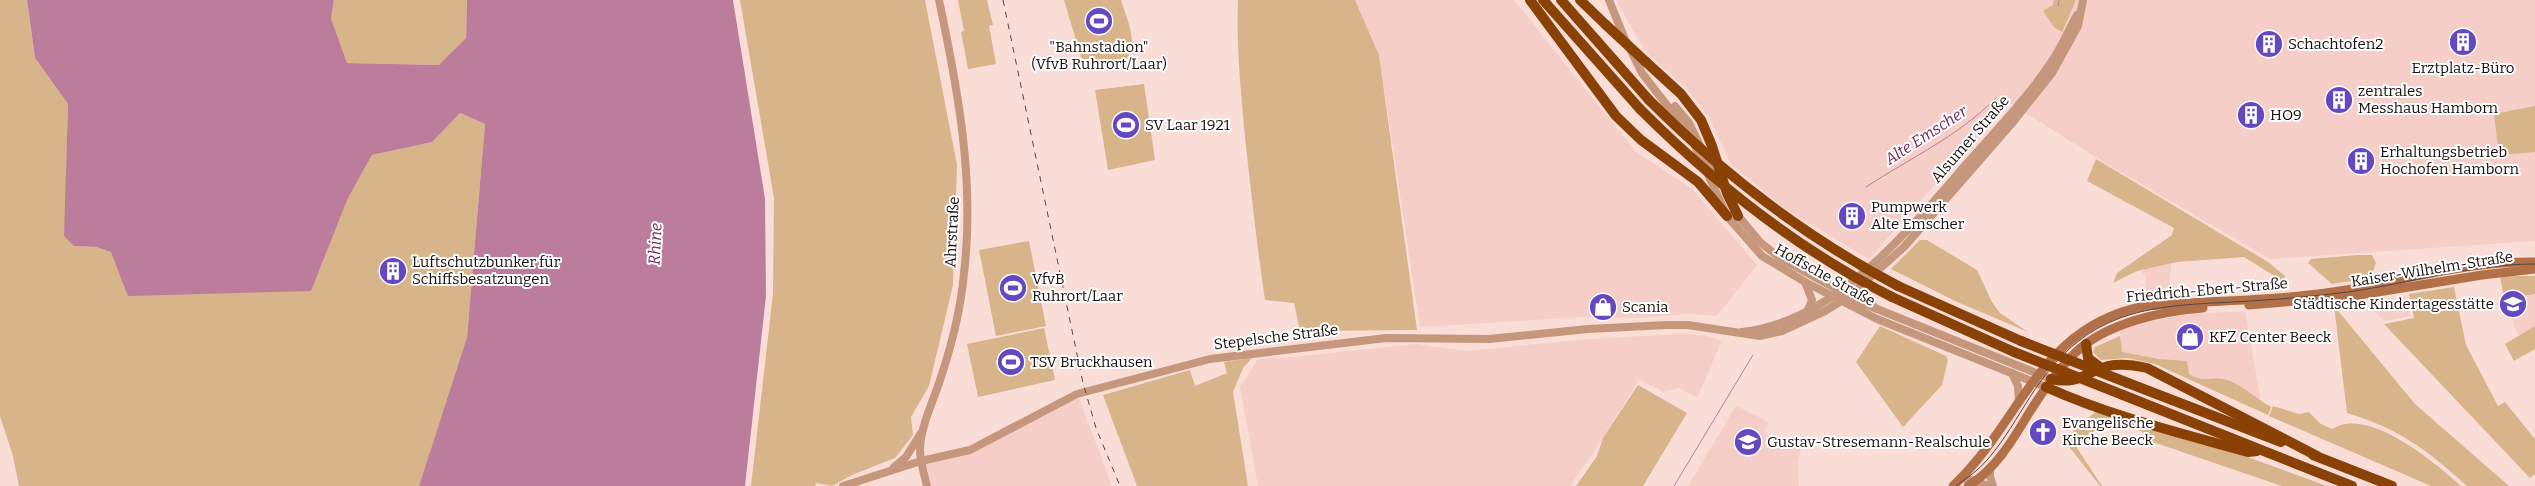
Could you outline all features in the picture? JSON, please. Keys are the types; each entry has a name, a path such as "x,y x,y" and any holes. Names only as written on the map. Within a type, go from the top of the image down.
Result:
{"highway":[{"path":"1530,0 1616,116 1642,140 1698,182 1727,216"},
{"path":"1543,0 1640,109 1701,167 1752,209 1837,267 1892,298 2014,352 2352,486"},
{"path":"1560,0 1649,100 1709,158 1769,206 1809,234 1898,286 2021,341 2392,486"},
{"path":"1580,0 1681,94 1701,120 1712,146 1727,193 1738,216"},
{"path":"2086,344 2088,358 2102,368"},
{"path":"2049,383 2069,382 2102,368 2121,364 2147,368 2318,456"},
{"path":"2049,383 2093,406 2153,426 2248,452 2265,451"}],"main road":[{"name":"Kaiser-Wilhelm-Straße","path":"2332,295 2460,268 2500,262 2535,262"},
{"name":"Kaiser-Wilhelm-Straße","path":"2332,295 2535,269"},
{"name":"Friedrich-Ebert-Straße","path":"1972,484 1990,469 2014,438 2049,383 2086,344 2123,326 2184,310 2332,295"},
{"name":"Friedrich-Ebert-Straße","path":"1953,486 1993,443 2035,378 2066,342 2090,326 2118,312 2145,306 2332,295"}],"street":[{"name":"Ahrstraße","path":"927,486 921,461 923,429 946,361 964,274 969,220 968,173 964,140 950,53 939,0"},
{"name":"Hoffsche Straße","path":"1608,0 1624,37 1646,79 1677,116 1693,141 1727,216 1754,249 1805,282 1849,296 2049,383"},
{"name":"Alsumer Straße","path":"1849,296 1904,248 1954,192 2052,73 2078,26 2083,0"},
{"name":"Alsumer Straße","path":"1836,293 1893,246 2017,106 2054,57 2080,11"},
{"name":"Hoffsche Straße","path":"1646,79 1689,123 1724,195 1738,216 1760,242 1780,258 1836,293 1842,301 1877,319 2012,373 2035,378"},
{"path":"1754,249 1760,242"},
{"path":"1805,282 1812,300 1808,310"},
{"path":"1865,284 1866,295 1876,309"},
{"name":"Stepelsche Straße","path":"1733,332 1764,327 1808,310 1836,293"},
{"name":"Stepelsche Straße","path":"843,486 921,461 970,450 1077,394 1210,359 1253,352 1386,338 1489,339 1588,329 1667,325 1688,325 1760,336 1782,331 1849,296"},
{"path":"2012,373 2018,386 2019,402"},
{"path":"892,470 906,456 923,429"},
{"path":"1990,469 1993,486"},
{"path":"1961,478 1972,484 1987,486"}],"shaded area":[{"path":"0,0 27,0 35,58 68,104 66,178 74,246 96,247 111,252 347,200 372,155 431,142 460,113 485,124 467,337 419,486 19,486 13,456 0,416"},
{"path":"334,0 467,0 466,38 440,65 347,63 331,18"},
{"path":"740,0 925,0 957,165 953,285 929,386 911,417 913,435 895,458 852,475 832,486 816,483 815,486 751,486 773,294 774,198"},
{"path":"958,0 987,0 993,25 989,26 996,64 968,69 961,32 964,31"},
{"name":"\"Bahnstadion\" (VfvB Ruhrort/Laar)","path":"1064,0 1121,0 1132,38 1131,52 1127,58 1112,66 1104,66 1095,65 1081,57"},
{"path":"1238,0 1355,0 1379,55 1417,330 1300,331 1294,303 1265,300 1240,86"},
{"path":"1355,0 1514,0 1635,151 1692,189 1757,265 1717,316 1688,314 1642,318 1582,317 1420,327 1379,55"},
{"path":"1616,0 2535,0 2535,241 2270,259 2107,164 2008,102 1869,259 1787,210 1731,164 1709,117 1685,87 1645,51"},
{"path":"2054,0 2076,0 2062,32 2054,27 2043,11 2053,5"},
{"name":"SV Laar 1921","path":"1144,84 1155,160 1108,170 1095,90"},
{"path":"2535,106 2535,152 2499,155 2494,114"},
{"path":"2096,159 2268,262 2285,276 2284,282 2244,257 2177,262 2137,271 2113,283 2117,273 2172,235 2174,228 2087,181"},
{"path":"1920,240 1927,240 1977,270 1992,302 2000,313 2028,332 1955,301 1891,269"},
{"name":"VfvB Ruhrort/Laar","path":"1029,241 1046,326 996,336 979,250"},
{"path":"2372,255 2376,263 2371,278 2332,284 2308,263 2311,259"},
{"path":"2171,263 2169,300 2144,299 2146,278 2141,270"},
{"path":"2500,276 2535,276 2535,294 2504,299"},
{"path":"2454,287 2466,345 2498,406 2505,402 2535,439 2535,474 2530,478 2384,324 2414,318 2409,294"},
{"path":"2535,294 2535,326 2519,337 2504,299"},
{"path":"2407,296 2411,316 2385,321 2368,307 2374,301"},
{"path":"2334,306 2415,404 2509,486 2467,486 2412,442 2382,426 2347,413"},
{"path":"2245,311 2261,402 2188,375 2178,366 2119,353 2120,330 2156,320 2192,314"},
{"path":"1880,326 1946,356 1948,360 1942,385 1903,427 1856,362"},
{"path":"2535,326 2535,349 2514,361 2505,344"},
{"name":"TSV Bruckhausen","path":"1044,328 1055,380 978,397 967,344"},
{"path":"1679,334 1704,335 1722,341 1697,398 1679,388 1664,392 1639,380 1570,486 1258,486 1240,387 1258,359 1416,344 1468,351 1577,340"},
{"path":"2120,336 2122,352 2159,359 2187,361 2189,374 2199,378 2223,379 2236,384 2271,407 2268,415 2155,364 2128,358 2101,360 2093,352 2095,347"},
{"path":"1252,358 1243,368 1233,392 1248,486 1137,486 1103,395 1190,370 1195,386 1227,373 1224,362"},
{"path":"1638,385 1687,413 1643,486 1576,486 1597,456 1603,438"},
{"path":"1079,398 1112,486 932,486 926,464 971,454"},
{"name":"Gustav-Stresemann-Realschule","path":"1736,406 1769,422 1764,433 1801,450 1798,462 1799,486 1688,486"},
{"path":"2273,406 2299,414 2309,412 2321,424 2332,429 2346,424 2361,424 2376,428 2423,455 2461,486 2431,486 2269,416"},
{"path":"2096,411 2223,448 2327,486 2282,486 2147,440 2141,431 2112,425 2099,428 2077,448 2102,486 2100,486 2064,440"}],"water":[{"name":"Rhine","path":"27,0 334,0 331,18 347,63 439,65 466,38 467,0 733,0 765,199 766,296 745,486 419,486 467,337 485,124 460,113 432,142 372,155 347,200 311,291 128,296 111,252 96,247 74,246 64,236 68,104 35,58"}],"waterway":[{"name":"Alte Emscher","path":"2058,6 2059,0"},
{"name":"Alte Emscher","path":"1866,187 1934,146 1982,112 1996,98"},
{"path":"1674,486 1753,355"}],"tram line":[{"path":"1956,486 1977,470 2000,444 2051,367 2080,340 2119,318 2140,312 2183,305 2336,293 2464,270 2535,264"}],"railway":[{"path":"1003,0 1083,383 1096,428 1120,486"}],"place":[{"name":"\"Bahnstadion\" (VfvB Ruhrort/Laar)","path":"1099,21"},
{"name":"Erztplatz-Büro","path":"2463,42"},
{"name":"Schachtofen2","path":"2269,44"},
{"name":"zentrales Messhaus Hamborn","path":"2339,100"},
{"name":"HO9","path":"2251,115"},
{"name":"SV Laar 1921","path":"1126,125"},
{"name":"Erhaltungsbetrieb Hochofen Hamborn","path":"2361,161"},
{"name":"Pumpwerk Alte Emscher","path":"1852,216"},
{"name":"Luftschutzbunker für Schiffsbesatzungen","path":"393,271"},
{"name":"VfvB Ruhrort/Laar","path":"1013,288"},
{"name":"Städtische Kindertagesstätte","path":"2513,304"},
{"name":"Scania","path":"1603,307"},
{"name":"KFZ Center Beeck","path":"2190,337"},
{"name":"TSV Bruckhausen","path":"1011,362"},
{"name":"Evangelische Kirche Beeck","path":"2043,432"},
{"name":"Gustav-Stresemann-Realschule","path":"1748,442"}]}
